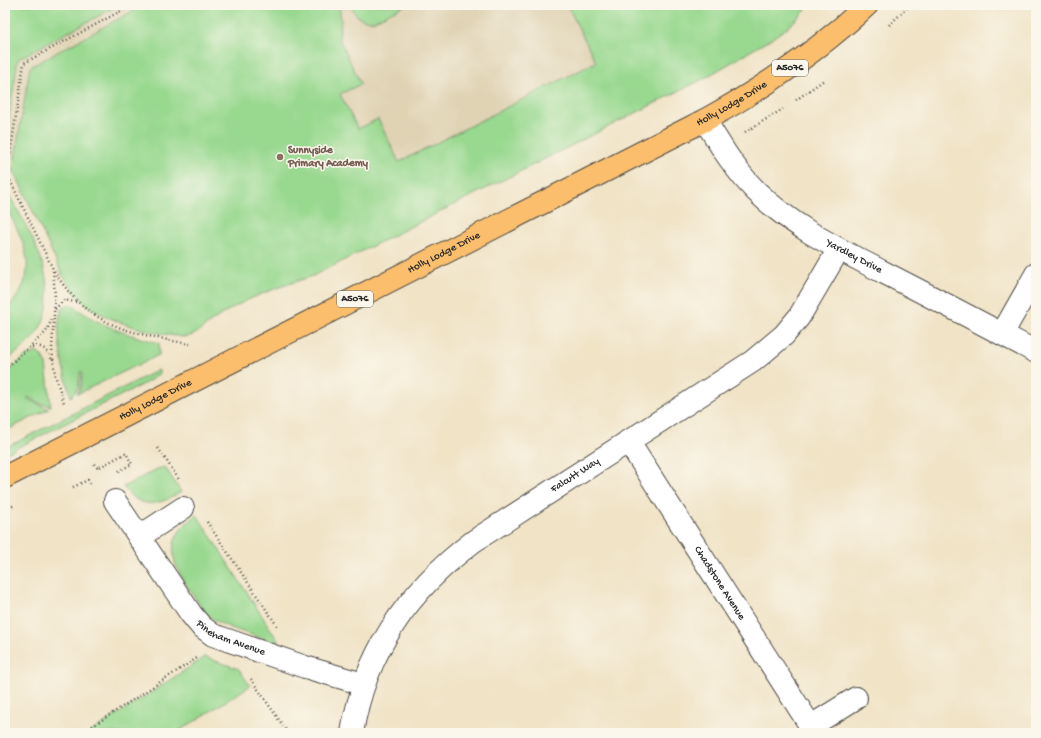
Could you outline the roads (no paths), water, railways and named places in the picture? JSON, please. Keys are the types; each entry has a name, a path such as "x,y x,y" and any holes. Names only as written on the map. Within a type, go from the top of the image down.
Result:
{"main road":[{"name":"Holly Lodge Drive","path":"5,477 705,120 741,100 807,57 867,5"}],"street":[{"name":"Yardley Drive","path":"705,120 730,160 756,192 792,220 839,249 1036,352"},
{"name":"Falcutt Way","path":"352,733 356,709 363,684 376,654 391,626 424,584 450,558 527,505 628,442 770,349 799,317 839,249"},
{"path":"1002,334 1036,274"},
{"name":"Chadstone Avenue","path":"628,442 813,730 856,698"},
{"name":"Pineham Avenue","path":"115,501 191,614 201,626 224,640 363,684"},
{"path":"139,537 183,508"}],"place":[{"name":"Sunnyside Primary Academy","path":"280,157"}]}
